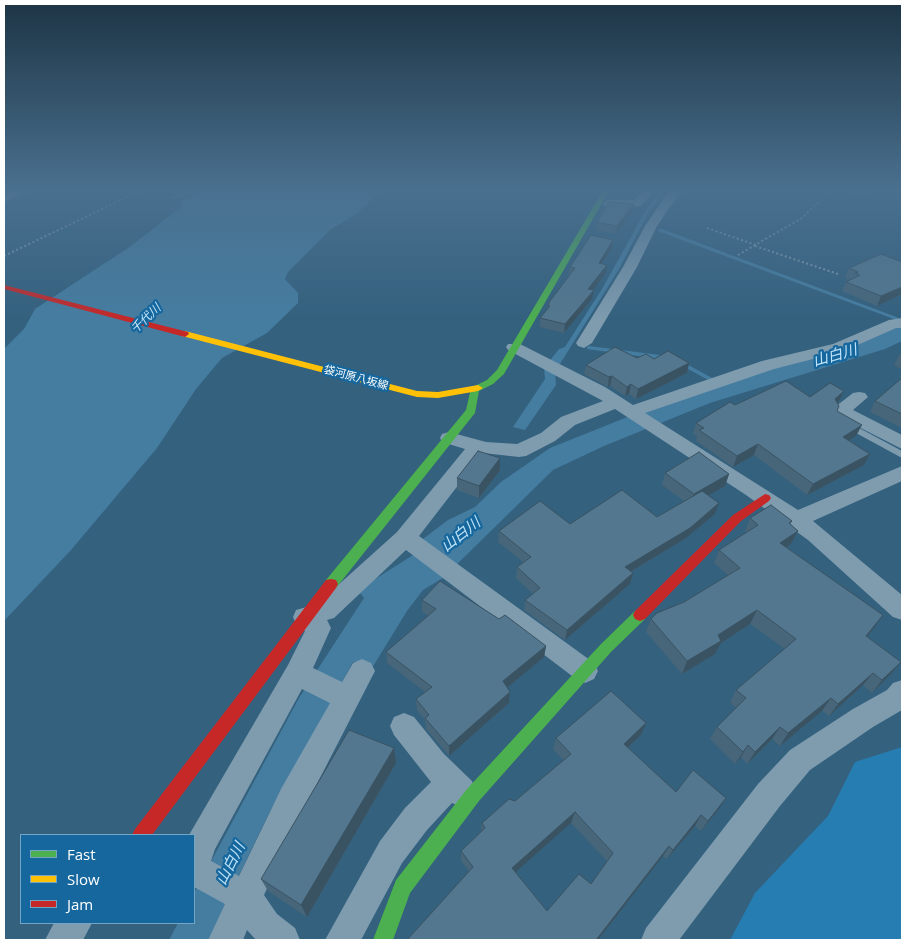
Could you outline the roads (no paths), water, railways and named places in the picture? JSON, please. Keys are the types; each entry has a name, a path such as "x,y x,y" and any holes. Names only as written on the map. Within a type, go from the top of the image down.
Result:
{"main road":[{"name":"袋河原八坂線","path":"4,287 417,394 438,395 474,390 490,382 501,372 581,233"},
{"path":"142,834 305,617 471,411 474,390"},
{"path":"383,940 403,887 460,792 585,671 738,518 765,498"}],"street":[{"path":"584,343 630,267 647,233"},
{"path":"449,438 478,446 519,451 548,437 568,421 628,408 768,365 830,350 894,323 902,323"},
{"path":"514,347 564,372 628,408 765,498 796,520 868,578 902,610"},
{"path":"859,397 841,411 902,443"},
{"path":"305,617 325,611 410,542 478,446"},
{"path":"796,520 902,473"},
{"path":"410,542 585,671"},
{"path":"195,861 201,843 297,673 319,628 305,617"},
{"path":"225,940 292,800 362,671"},
{"path":"297,673 347,698"},
{"path":"658,940 769,795 800,760 855,723 897,699 902,692"},
{"path":"342,940 390,852 416,819 460,792 404,726"},
{"path":"195,870 245,897 265,926 283,940"},
{"path":"62,940 74,924"}],"lane":[{"path":"838,420 902,455"}],"water":[{"name":"千代川","path":"148,233 327,233 288,272 285,279 298,293 298,303 267,333 222,358 196,389 157,448 71,550 4,621 4,349 24,329 35,309"},
{"path":"633,233 638,233 619,269 555,372 556,385 525,430 513,427 545,379 544,368 559,349 565,347 602,289"},
{"name":"山白川","path":"902,325 902,341 885,349 710,403 604,446 553,470 443,578 423,590 407,611 372,668 353,662 270,811 208,940 169,940 177,924 195,924 195,891 299,698 364,598 358,590 413,555 423,539 448,520 475,507 501,482 550,448 655,406"}],"waterway":[{"path":"668,233 896,318"},
{"path":"589,348 668,358"},
{"path":"681,363 712,380"}]}
